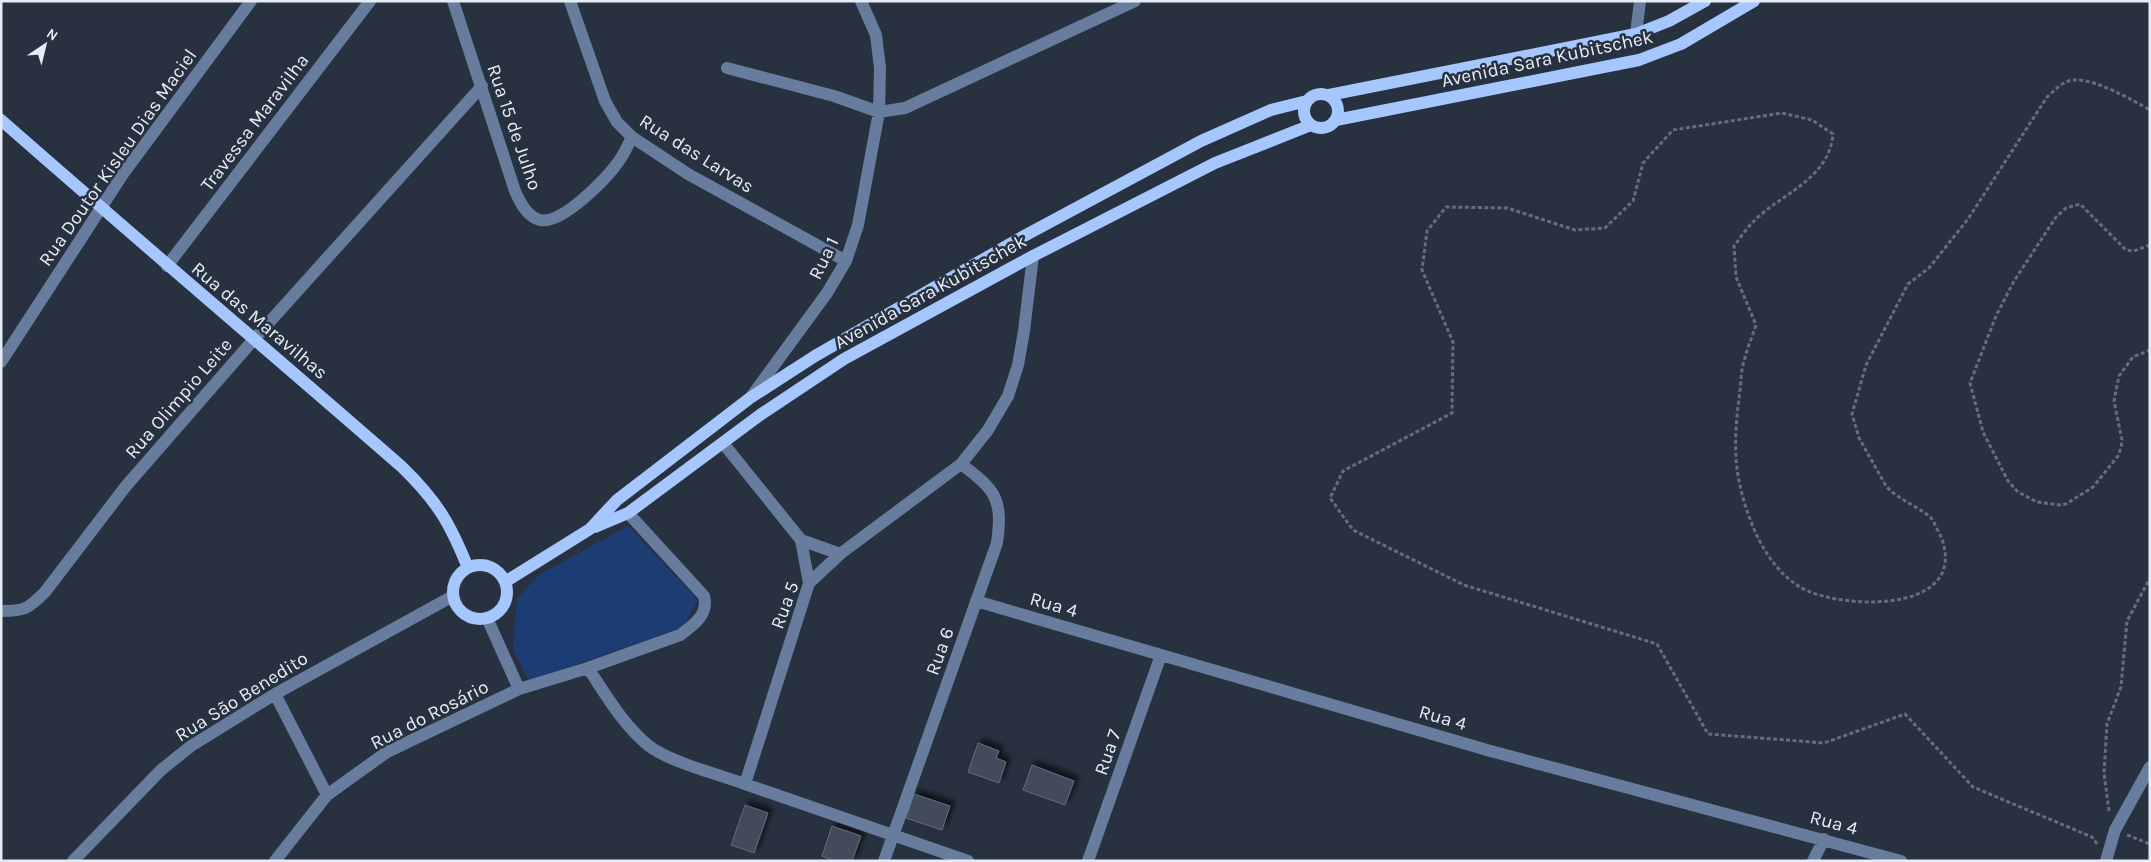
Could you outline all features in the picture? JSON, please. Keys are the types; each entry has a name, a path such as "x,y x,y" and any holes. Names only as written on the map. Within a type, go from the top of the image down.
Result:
{"main road":[{"name":"Avenida Sara Kubitschek","path":"590,529 618,500 710,428 750,398 814,356 1008,245 1201,141 1271,110 1307,101 1314,95 1328,95 1636,34 1669,21 1704,1"},
{"name":"Avenida Sara Kubitschek","path":"590,529 628,513 760,415 844,359 1033,256 1215,163 1311,125 1317,128 1324,128 1336,120 1640,60 1681,44 1754,1"},
{"path":"1328,95 1334,98 1338,109 1336,120"},
{"path":"1307,101 1304,111 1311,125"},
{"name":"Rua das Maravilhas","path":"1,120 167,266 255,338 424,488 440,509 455,536 468,568"},
{"path":"505,582 590,529"},
{"path":"476,565 485,565 494,569 505,582 506,597 504,604 500,610 487,618 470,616 456,604 454,596 456,579 468,568 476,565"}],"street":[{"name":"Rua Doutor Kisleu Dias Maciel","path":"1,362 100,207 251,1"},
{"name":"Travessa Maravilha","path":"167,266 370,1"},
{"name":"Rua 15 de Julho","path":"453,1 482,86 514,191 523,207 539,220 549,220 588,196 620,160 632,137"},
{"name":"Rua das Larvas","path":"570,1 605,101 617,122 632,137 688,174 846,262"},
{"name":"Rua 1","path":"750,398 809,320 846,262 858,225 879,112 880,68 876,35 862,1"},
{"path":"727,68 834,96 879,112 905,108 1136,1"},
{"path":"1636,34 1640,1"},
{"name":"Rua Olimpio Leite","path":"1,611 22,611 45,592 126,486 255,338 482,86"},
{"name":"Rua 5","path":"745,784 809,583 840,554 961,464 988,430 1008,396 1018,365 1023,339 1033,256"},
{"path":"723,443 800,540 809,583"},
{"name":"Rua 6","path":"884,861 997,543 1001,518 995,496 980,478 961,464"},
{"path":"628,513 704,596 706,604 704,612 696,622 680,635 588,668 627,725 651,747 682,762 968,861"},
{"path":"800,540 840,554"},
{"name":"Rua São Benedito","path":"73,861 161,770 225,724 275,694 454,596"},
{"name":"Rua 4","path":"976,601 1487,750 1902,861"},
{"path":"487,618 519,690"},
{"name":"Rua 7","path":"1088,861 1161,655"},
{"name":"Rua do Rosário","path":"275,861 327,794 387,752 519,690 588,668"},
{"path":"275,694 327,794"},
{"path":"2106,859 2115,830 2150,767"},
{"path":"1813,861 1824,839"}],"path":[{"path":"2106,859 2092,836 1973,787 1905,714 1824,743 1708,734 1657,644 1464,585 1353,530 1330,498 1343,471 1452,413 1453,342 1422,270 1428,230 1446,207 1507,208 1575,230 1605,228 1633,201 1643,162 1673,130 1782,113 1812,120 1833,134 1832,148 1809,180 1754,221 1734,246 1736,277 1756,325 1744,362 1736,424 1739,482 1755,532 1765,552 1787,578 1800,587 1815,594 1846,600 1883,602 1914,597 1934,586 1943,572 1942,540 1931,518 1892,493 1886,486 1859,438 1852,414 1866,365 1908,284 1929,268 1968,220 2047,97 2065,82 2072,80 2098,84 2114,90 2150,110"},
{"path":"2150,245 2134,251 2126,250 2080,204 2066,208 2056,218 2014,281 1996,316 1970,382 1983,432 2008,481 2018,492 2037,502 2060,505 2066,504 2093,487 2118,456 2121,448 2122,440 2114,400 2119,376 2133,357 2150,350"},
{"path":"2150,578 2127,621 2121,687 2107,724 2104,773 2107,805 2115,830 2150,844"}],"shaded area":[{"path":"628,526 698,600 683,627 529,681 513,648 517,599 539,575"}],"building":[{"path":"978,743 999,751 996,758 1006,762 999,783 968,772"},
{"path":"1032,765 1074,781 1065,805 1023,790"},
{"path":"914,794 950,806 942,830 906,818"},
{"path":"745,805 768,813 754,853 731,845"},
{"path":"832,826 861,836 852,861 829,861 830,859 822,856"}]}
